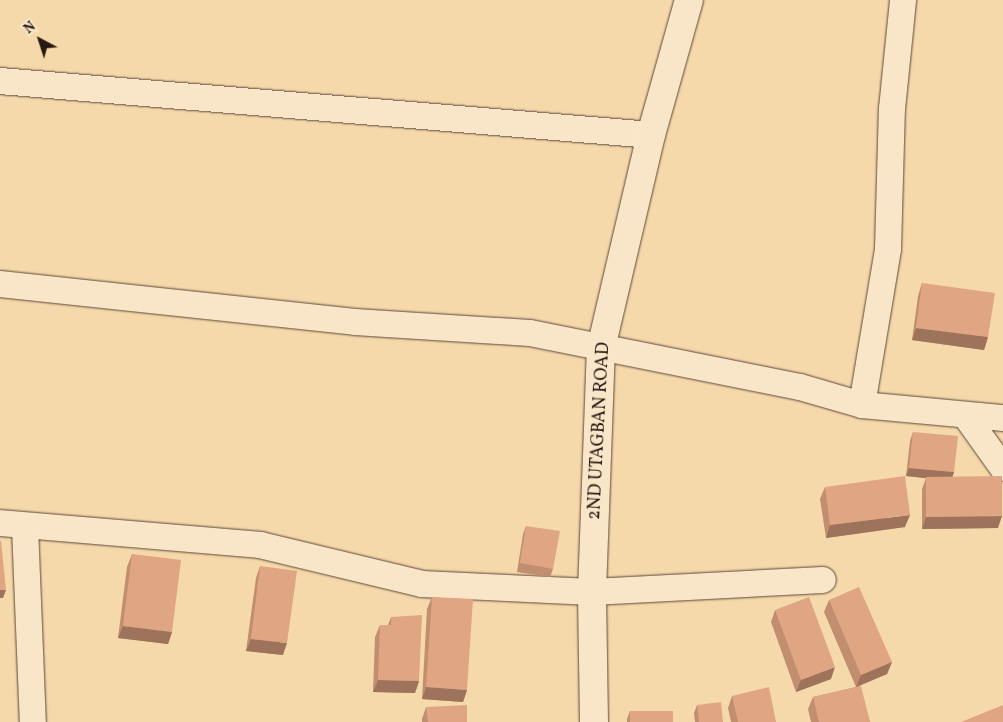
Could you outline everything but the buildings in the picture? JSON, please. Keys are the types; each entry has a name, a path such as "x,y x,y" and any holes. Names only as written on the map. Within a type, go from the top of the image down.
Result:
{"street":[{"name":"2ND UTAGBAN ROAD","path":"594,722 592,592 601,348 651,135 689,0"},
{"path":"862,404 888,249 892,109 903,0"},
{"path":"0,81 651,135"},
{"path":"0,284 355,322 530,333 800,387 862,404 1003,418"},
{"path":"965,415 1003,468"},
{"path":"33,722 12,525 260,545 422,584 592,592 823,580"}]}
